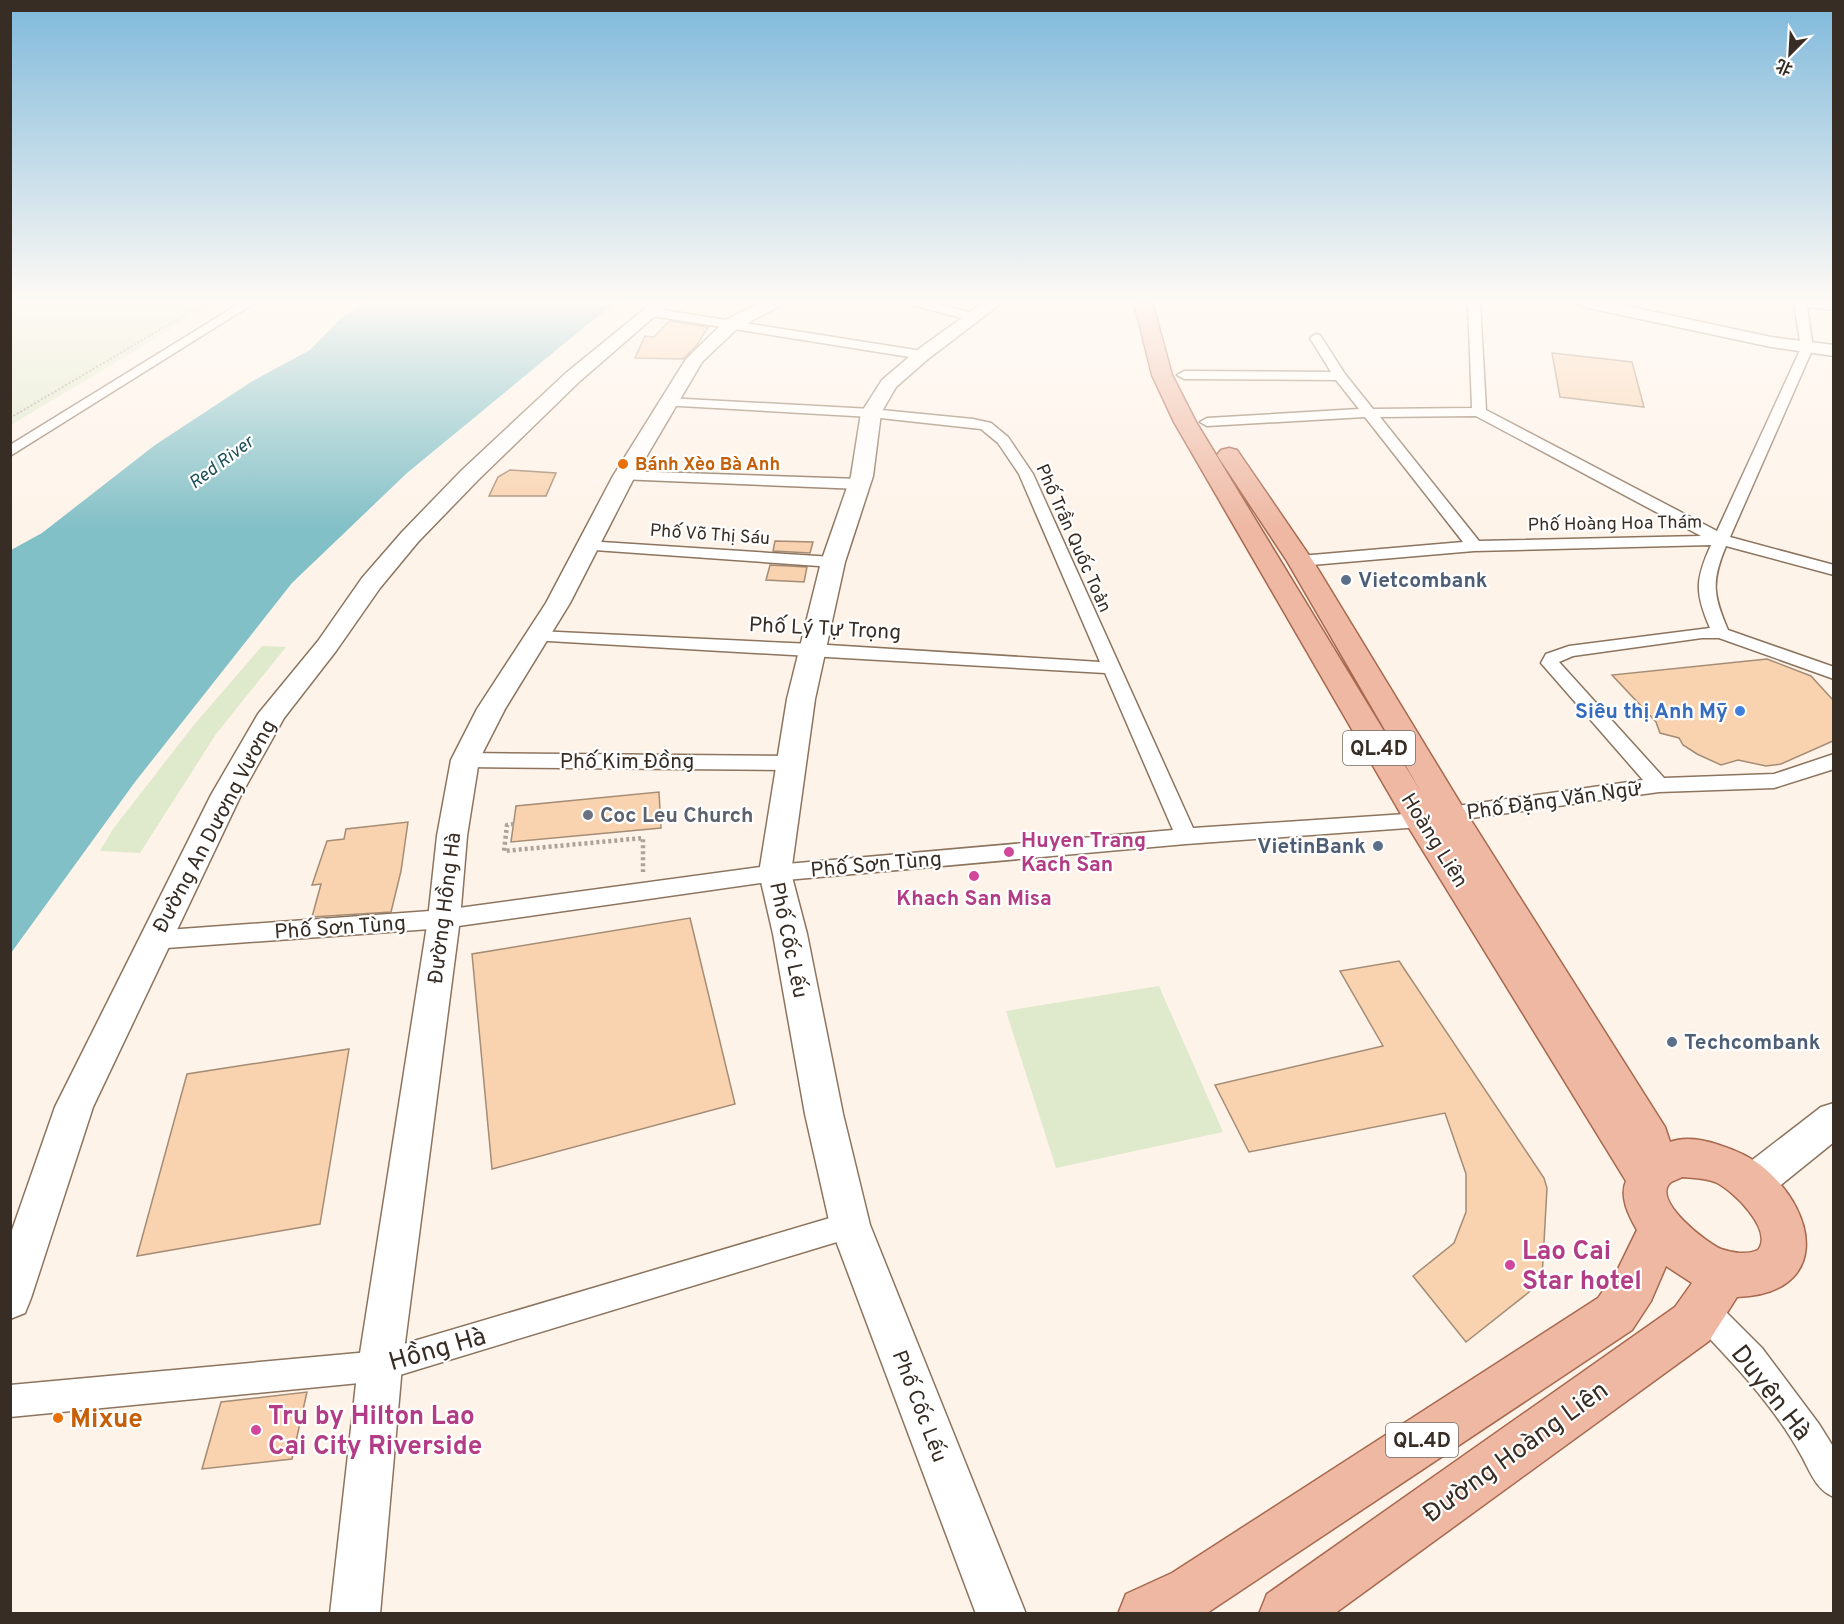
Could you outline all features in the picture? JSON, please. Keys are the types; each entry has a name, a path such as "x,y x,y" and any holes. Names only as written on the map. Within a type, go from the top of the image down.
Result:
{"main road":[{"name":"Hoàng Liên","path":"1164,378 1300,561 1435,817"},
{"name":"Hoàng Liên","path":"1185,378 1196,422 1269,563 1435,817 1656,1170"},
{"path":"1269,563 1300,561"},
{"path":"1679,1158 1697,1158 1735,1172 1752,1184 1770,1202 1782,1222 1786,1242 1781,1259 1769,1270 1714,1291 1690,1257 1661,1231 1647,1203 1645,1190 1656,1170 1679,1158"},
{"name":"QL.4D","path":"1146,1614 1191,1592 1615,1314 1635,1285 1644,1261 1661,1231"},
{"name":"Đường Hoàng Liên","path":"1287,1614 1692,1324 1714,1291"}],"street":[{"path":"10,452 129,378"},
{"name":"Đường An Dương Vương","path":"10,1298 74,1107 153,940 226,795 272,714 327,646 371,583 410,537 470,475 572,378"},
{"name":"Đường Hồng Hà","path":"355,1614 380,1366 444,919 452,836 465,760 491,709 558,603 585,546 682,378"},
{"name":"Phố Cốc Lếu","path":"896,378 889,384 871,413 860,484 833,562 801,699 775,873 790,934 824,1114 850,1225 1001,1614"},
{"path":"1341,378 1474,546"},
{"path":"1477,378 1479,412"},
{"name":"Phố Hoàng Hoa Thám","path":"1300,561 1474,546 1721,540 1794,378"},
{"name":"Phố Trần Quốc Toản","path":"667,402 871,413 974,423 986,426 1003,440 1026,474 1186,836"},
{"path":"1196,422 1368,413 1479,412 1721,540 1833,570"},
{"path":"624,476 860,484"},
{"path":"1721,540 1707,570 1704,596 1721,633"},
{"name":"Phố Võ Thị Sáu","path":"585,546 833,562"},
{"name":"Phố Đặng Văn Ngữ","path":"1659,785 1550,663 1552,658 1569,651 1702,633 1721,633 1833,673"},
{"name":"Phố Lý Tự Trọng","path":"537,636 812,649 1110,668"},
{"name":"Phố Kim Đồng","path":"465,760 790,763"},
{"name":"Phố Đặng Văn Ngữ","path":"1435,817 1659,785 1774,781 1833,761"},
{"name":"Phố Sơn Tùng","path":"153,940 444,919 775,873 1186,836 1435,817"},
{"path":"1752,1184 1833,1119"},
{"name":"Hồng Hà","path":"10,1401 380,1366 850,1225"},
{"name":"Duyên Hà","path":"1714,1291 1751,1359 1808,1435 1833,1481"}],"path":[{"path":"10,418 78,378"},
{"path":"514,824 507,825 504,851 643,838 642,891"}],"green space":[{"path":"11,378 90,378 11,425"},
{"path":"262,646 286,647 216,734 140,853 100,851 113,829 193,726"},
{"path":"1159,986 1223,1132 1056,1168 1006,1011"}],"water":[{"name":"Red River","path":"259,378 523,378 407,473 292,583 135,782 11,953 11,550 42,533 155,445"}],"building":[{"path":"1557,378 1636,378 1644,407 1560,397"},
{"path":"510,470 556,473 546,496 489,496 498,477"},
{"path":"775,541 813,542 810,553 773,551"},
{"path":"770,565 807,567 804,582 766,580"},
{"name":"Siêu thị Anh Mỹ","path":"1767,659 1811,676 1833,700 1833,741 1781,764 1766,766 1738,760 1721,765 1683,745 1679,738 1660,733 1656,722 1612,675"},
{"name":"Coc Leu Church","path":"659,792 661,828 511,842 516,806"},
{"path":"408,822 401,871 391,912 312,917 321,884 312,885 327,841 344,839 346,829"},
{"path":"690,918 735,1104 492,1169 472,954"},
{"path":"1399,961 1544,1178 1547,1188 1542,1278 1528,1293 1466,1342 1413,1276 1454,1243 1466,1212 1466,1174 1445,1113 1249,1152 1215,1085 1383,1046 1340,971"},
{"path":"349,1049 320,1224 137,1256 187,1074"},
{"name":"Tru by Hilton Lao Cai City Riverside","path":"307,1392 292,1459 202,1469 221,1402"}],"place":[{"name":"Bánh Xèo Bà Anh","path":"623,464"},
{"name":"Vietcombank","path":"1346,580"},
{"name":"Siêu thị Anh Mỹ","path":"1740,711"},
{"name":"Coc Leu Church","path":"588,815"},
{"name":"VietinBank","path":"1378,846"},
{"name":"Huyen Trang Kach San","path":"1009,852"},
{"name":"Khach San Misa","path":"974,876"},
{"name":"Techcombank","path":"1672,1042"},
{"name":"Lao Cai Star hotel","path":"1510,1265"},
{"name":"Mixue","path":"58,1418"},
{"name":"Tru by Hilton Lao Cai City Riverside","path":"256,1430"}]}
